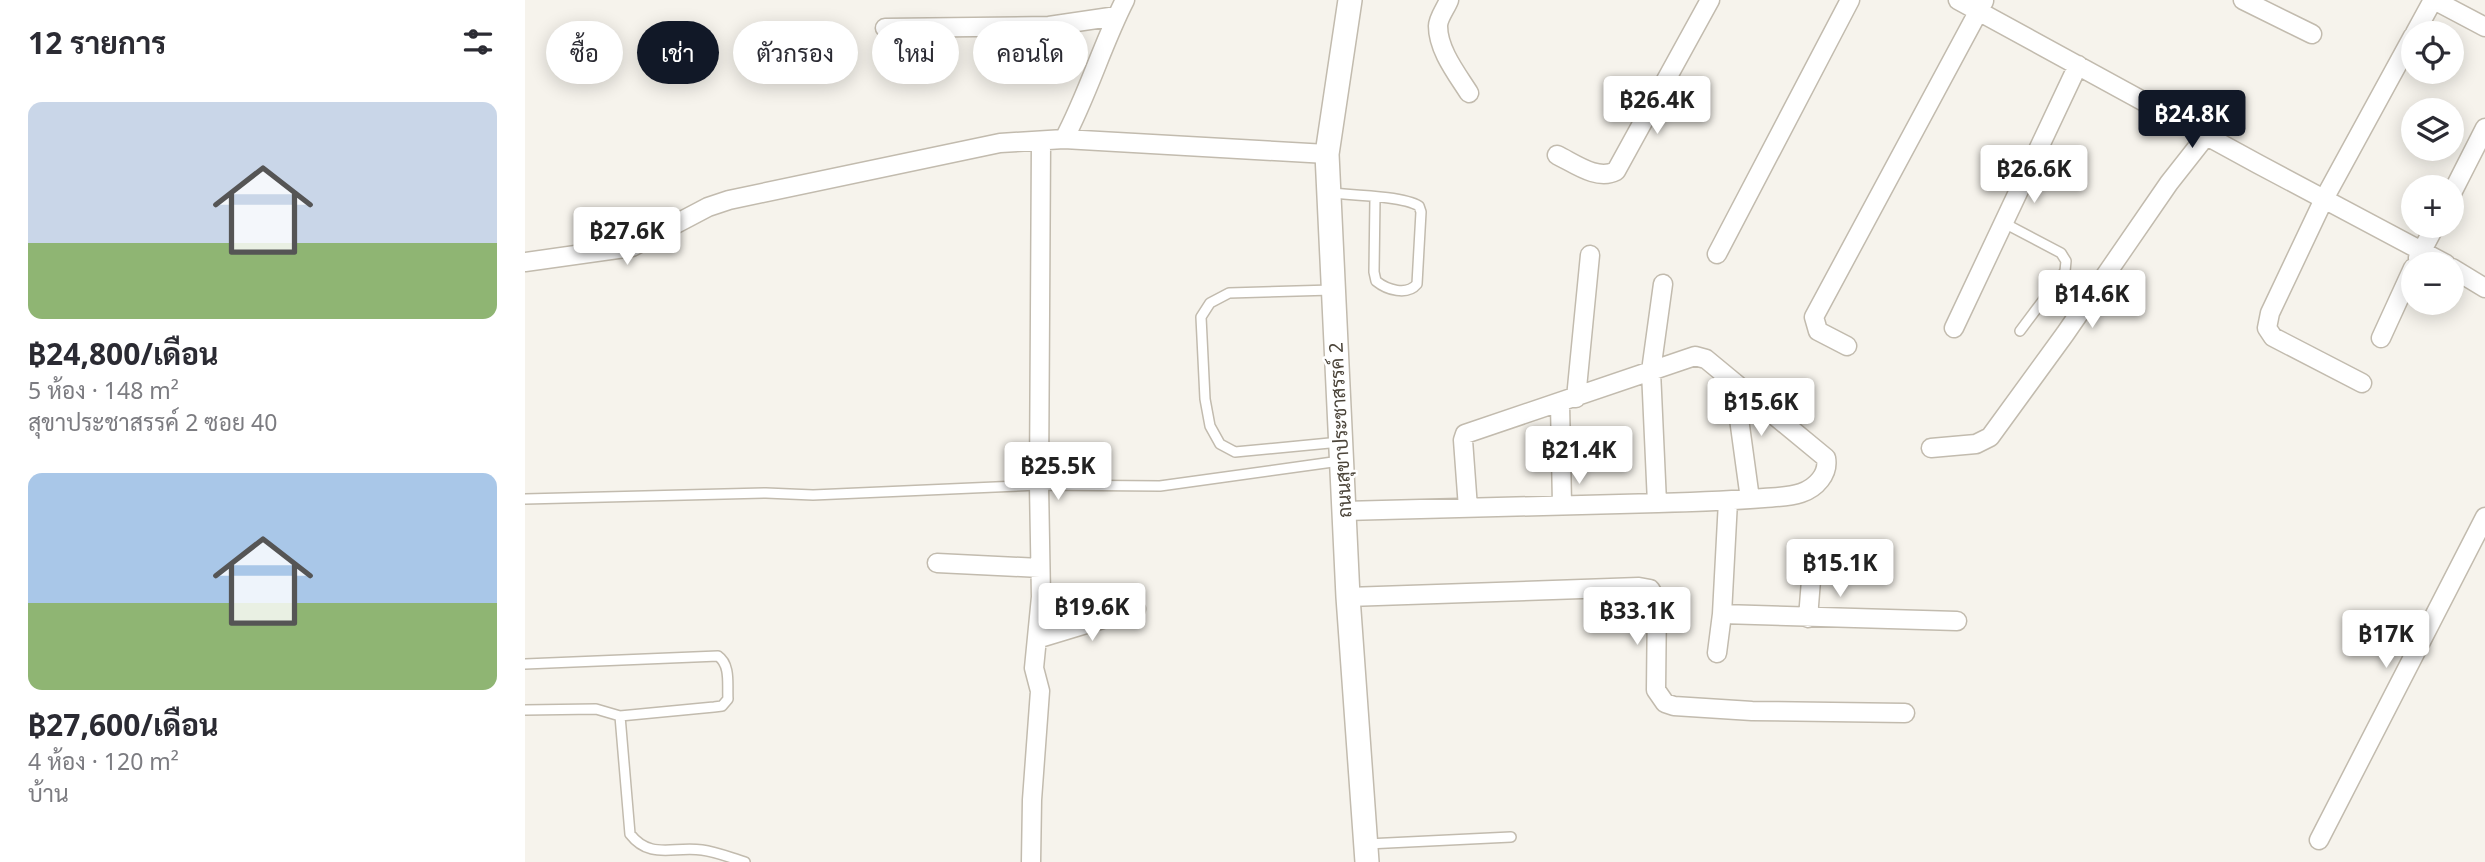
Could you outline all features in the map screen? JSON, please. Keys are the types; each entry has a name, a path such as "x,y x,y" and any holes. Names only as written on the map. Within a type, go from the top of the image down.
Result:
{"street":[{"path":"1064,139 1125,0"},
{"name":"ถนนสุขาประชาสรรค์ 2","path":"1350,0 1327,154 1348,597 1366,853"},
{"path":"1449,0 1438,24 1441,41 1450,63 1469,93"},
{"path":"1556,155 1599,175 1607,176 1616,171 1710,0"},
{"path":"1717,254 1850,0"},
{"path":"1958,0 1981,5 2078,65 2324,199 2404,252"},
{"path":"2243,0 2312,34"},
{"path":"2421,21 2433,0 2485,27"},
{"path":"1847,346 1818,331 1814,317 1981,5"},
{"path":"959,27 1049,26 1117,16"},
{"path":"2362,383 2273,337 2267,328 2270,313 2324,199 2401,58"},
{"path":"1954,328 2078,65"},
{"path":"2461,175 2485,128"},
{"path":"1931,448 1976,444 1990,437 2169,183 2206,136"},
{"path":"525,262 632,247 708,207 729,200 1000,143 1064,139 1327,154"},
{"path":"1031,862 1032,800 1040,691 1034,668 1041,597 1038,485 1041,142"},
{"path":"1562,505 1568,400 1590,255"},
{"path":"2464,275 2485,288"},
{"path":"1657,503 1651,371 1663,284"},
{"path":"2381,338 2401,295"},
{"path":"1345,511 1468,508 1562,505 1728,501 1750,499 1803,493 1824,476 1828,467 1826,458 1706,359 1695,356 1465,434 1463,440 1468,508"},
{"path":"1734,382 1750,499"},
{"path":"1717,653 1722,614 1728,501"},
{"path":"2319,839 2485,517"},
{"path":"1808,618 1813,555"},
{"path":"937,563 1040,568"},
{"path":"1348,597 1639,587 1650,589 1657,600 1656,690 1665,703 1674,706 1752,711 1905,713"},
{"path":"1037,639 1136,609"},
{"path":"1722,614 1957,621"}],"lane":[{"path":"1329,193 1413,202 1419,206 1421,212 1417,284 1412,290 1384,287 1376,281 1375,198"},
{"path":"2004,223 2061,253 2066,261 2065,271 2020,331"},
{"path":"1332,290 1229,293 1210,303 1201,317 1204,385 1210,426 1220,444 1235,452 1341,451"},
{"path":"525,499 766,493 813,495 1038,485 1160,486 1341,451"},
{"path":"525,664 718,656 724,660 727,667 728,699 722,706 620,716 596,709 525,710"},
{"path":"620,716 629,834 639,846 650,849 702,850 745,862"},
{"path":"1366,853 1511,837"}]}
